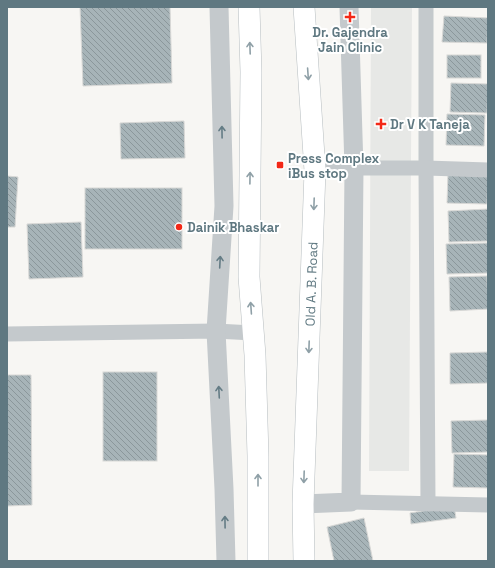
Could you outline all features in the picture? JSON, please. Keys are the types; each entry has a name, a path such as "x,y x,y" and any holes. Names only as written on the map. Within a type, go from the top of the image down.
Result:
{"main road":[{"path":"248,7 251,72 249,277 255,355 258,456 258,561"},
{"name":"Old A. B. Road","path":"304,7 315,171 303,504 304,561"}],"street":[{"path":"219,7 224,206 216,331 226,561"},
{"path":"349,7 354,168 351,502"},
{"path":"426,7 428,504"},
{"path":"315,171 354,168 488,170"},
{"path":"7,334 216,331 253,333"},
{"path":"303,504 351,502 488,504"}],"shaded area":[{"path":"371,7 412,7 409,471 369,471"}],"building":[{"path":"80,7 170,7 172,83 83,86"},
{"path":"444,16 488,18 487,43 442,42"},
{"path":"447,55 481,55 481,78 447,78"},
{"path":"451,83 488,84 487,113 450,112"},
{"path":"447,114 485,115 484,146 446,145"},
{"path":"184,121 185,158 121,159 120,123"},
{"path":"448,173 488,174 487,204 447,203"},
{"path":"7,176 18,177 15,227 7,227"},
{"path":"85,188 182,188 182,249 85,249"},
{"path":"488,209 488,241 449,242 448,211"},
{"path":"81,222 83,277 29,279 27,224"},
{"path":"488,243 488,273 447,274 446,244"},
{"path":"487,276 488,309 450,311 449,277"},
{"path":"488,352 488,383 450,384 450,353"},
{"path":"103,372 157,372 157,461 103,461"},
{"path":"7,375 31,375 32,505 7,506"},
{"path":"488,420 488,452 452,453 451,421"},
{"path":"454,454 488,455 488,488 453,487"},
{"path":"454,506 456,518 411,524 410,513"},
{"path":"364,518 373,561 334,561 327,527"}],"place":[{"name":"Dr. Gajendra Jain Clinic","path":"350,17"},
{"name":"Dr V K Taneja","path":"381,124"},
{"name":"Press Complex iBus stop","path":"280,165"},
{"name":"Dainik Bhaskar","path":"179,227"}]}
